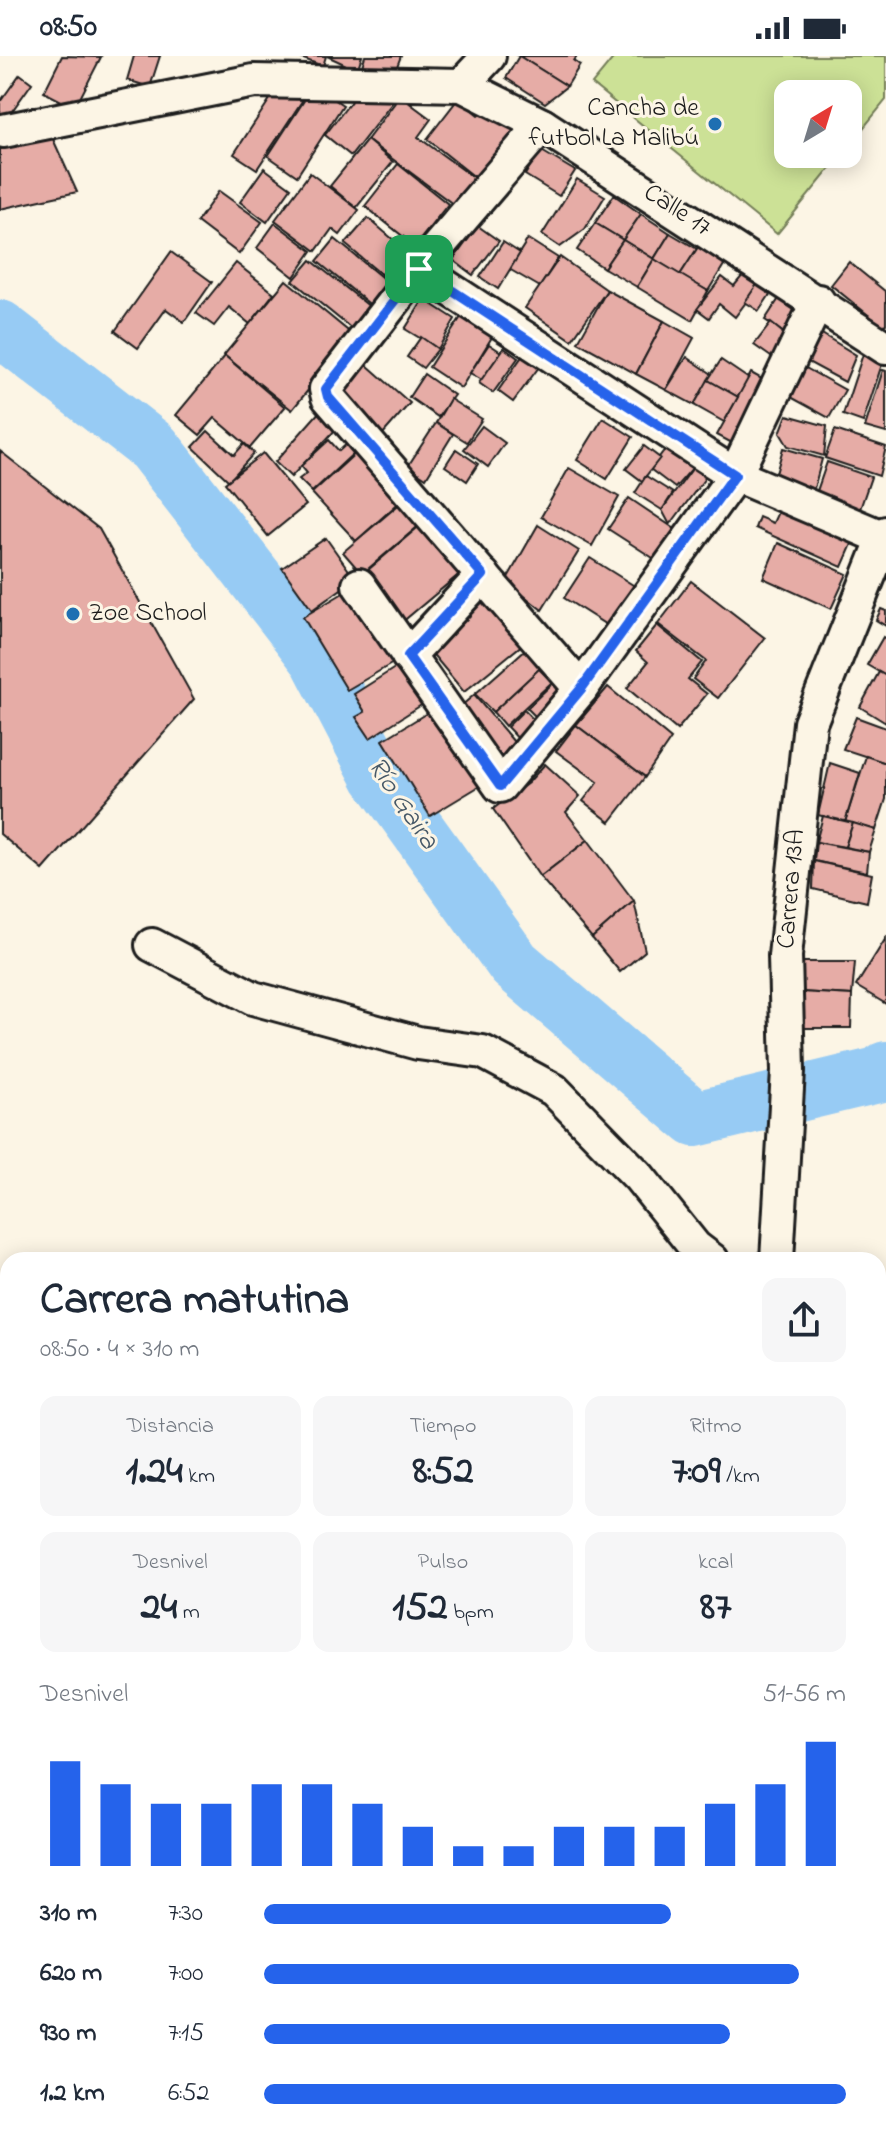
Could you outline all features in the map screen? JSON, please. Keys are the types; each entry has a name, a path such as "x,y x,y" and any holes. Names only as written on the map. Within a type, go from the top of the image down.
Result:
{"street":[{"path":"3,131 254,81 462,85 489,56"},
{"name":"Calle 17","path":"462,85 542,125 818,301 886,348"},
{"path":"542,125 419,269 326,389 328,397 581,689"},
{"path":"419,269 735,475 885,536"},
{"path":"359,585 500,786 581,689 735,475 818,301"},
{"name":"Carrera 13A","path":"778,1248 788,1071 785,956 810,723 885,536"},
{"path":"408,656 483,575"},
{"path":"152,945 253,998 418,1043 483,1052 554,1090 639,1177 702,1252"}],"green space":[{"name":"Cancha de futbol La Malibú","path":"615,56 886,56 886,100 862,130 862,80 774,80 774,168 831,168 777,234 592,84"}],"building":[{"path":"62,56 101,57 75,108 44,92"},
{"path":"134,56 160,56 150,87 127,80"},
{"path":"295,56 326,56 323,66"},
{"path":"327,56 362,56 357,70"},
{"path":"365,56 401,56 394,74 360,73"},
{"path":"519,56 577,56 574,61 580,65 567,86"},
{"path":"519,56 567,86 545,103 506,78"},
{"path":"20,74 32,83 7,118 0,113 0,102"},
{"path":"309,93 324,93 343,105 297,176 268,156"},
{"path":"399,94 351,156 325,135 356,95"},
{"path":"272,96 304,98 257,169 234,154"},
{"path":"400,96 431,119 418,137 477,180 457,207 367,140"},
{"path":"458,99 478,115 486,106 515,129 476,178 427,139"},
{"path":"48,128 77,192 0,209 0,138"},
{"path":"367,140 393,162 356,208 330,186"},
{"path":"540,150 575,171 559,196 525,175"},
{"path":"398,164 448,204 415,246 365,206"},
{"path":"264,168 291,188 267,222 240,202"},
{"path":"310,173 359,210 340,235 332,229 316,251 275,220"},
{"path":"577,179 605,196 585,229 560,247 542,235"},
{"path":"219,191 262,222 239,254 197,222"},
{"path":"614,195 641,214 623,240 595,223"},
{"path":"641,214 670,233 654,259 623,240"},
{"path":"368,218 416,259 394,285 345,244"},
{"path":"275,223 312,251 294,277 257,248"},
{"path":"595,223 623,240 604,268 577,250"},
{"path":"478,226 499,241 473,275 453,260"},
{"path":"670,233 697,249 680,275 654,259"},
{"path":"335,239 391,285 373,307 317,261"},
{"path":"528,239 558,258 540,287 509,269"},
{"path":"623,240 654,259 637,287 604,268"},
{"path":"503,242 520,253 498,289 480,277"},
{"path":"700,244 727,260 708,291 680,275"},
{"path":"171,252 212,282 184,322 166,309 138,348 115,331"},
{"path":"560,257 607,290 572,340 525,308"},
{"path":"654,259 708,291 692,320 637,287"},
{"path":"311,260 370,307 352,329 293,281"},
{"path":"849,262 886,292 886,324 882,326 831,285"},
{"path":"236,263 274,293 250,324 229,307 214,326 196,313"},
{"path":"743,275 758,286 735,317 719,304 709,318 697,309 722,277 734,286"},
{"path":"286,280 353,335 292,410 224,355"},
{"path":"760,280 773,290 759,311 745,302"},
{"path":"607,290 664,321 636,374 578,342"},
{"path":"782,294 801,308 784,333 765,320"},
{"path":"424,299 455,319 438,349 405,329"},
{"path":"461,317 492,337 461,388 429,367"},
{"path":"664,321 694,338 666,390 636,374"},
{"path":"771,323 787,336 771,357 754,345"},
{"path":"817,331 856,355 845,382 808,362"},
{"path":"421,337 438,349 423,368 407,357"},
{"path":"489,344 501,352 482,380 470,373"},
{"path":"504,348 518,358 493,393 479,383"},
{"path":"863,354 883,361 863,422 843,415"},
{"path":"523,355 539,367 513,402 498,391"},
{"path":"225,356 285,407 250,448 215,418 200,435 176,415"},
{"path":"687,357 712,374 694,405 666,390"},
{"path":"359,358 410,403 382,435 331,390"},
{"path":"721,360 749,379 738,397 708,380"},
{"path":"804,367 845,390 829,418 789,396"},
{"path":"883,370 886,371 886,433 865,427"},
{"path":"751,373 780,389 747,451 717,435"},
{"path":"424,374 454,395 438,417 409,397"},
{"path":"708,380 738,397 724,422 694,405"},
{"path":"450,399 482,419 467,442 436,423"},
{"path":"321,410 339,426 291,477 275,462"},
{"path":"787,415 827,426 824,456 788,446 780,433"},
{"path":"603,418 633,437 607,479 577,460"},
{"path":"436,423 453,434 426,478 408,466"},
{"path":"482,426 505,443 488,467 464,449"},
{"path":"835,430 886,447 879,476 825,458"},
{"path":"208,431 234,455 244,444 254,453 229,481 193,447"},
{"path":"329,440 339,451 351,440 358,449 312,492 299,479 307,473 301,466"},
{"path":"669,444 695,465 675,488 650,469"},
{"path":"644,446 660,458 642,481 626,469"},
{"path":"783,448 822,459 813,492 774,481"},
{"path":"456,449 478,464 467,481 445,466"},
{"path":"359,450 403,499 356,541 312,493"},
{"name":"Zoe School","path":"0,451 99,529 194,699 43,870 0,834"},
{"path":"263,453 306,505 268,536 225,483"},
{"path":"827,462 871,477 860,509 816,494"},
{"path":"695,465 708,474 670,525 662,510"},
{"path":"569,468 619,497 592,546 541,517"},
{"path":"646,476 673,493 662,510 635,493"},
{"path":"629,498 687,537 667,567 608,529"},
{"path":"403,501 422,523 362,574 343,552"},
{"path":"782,503 856,535 842,567 755,528 759,517 773,523"},
{"path":"423,523 463,571 401,623 361,576"},
{"path":"538,525 579,551 542,610 506,581"},
{"path":"326,538 355,579 312,610 282,568"},
{"path":"778,543 847,574 831,609 763,578"},
{"path":"590,558 641,590 616,631 564,598"},
{"path":"691,581 765,638 718,698 693,679 706,661 658,624"},
{"path":"355,586 400,659 347,690 303,617"},
{"path":"484,597 523,644 464,692 425,645"},
{"path":"881,609 886,611 886,626 876,620"},
{"path":"657,625 702,662 688,679 707,694 677,730 627,688 648,662 636,651"},
{"path":"883,637 886,639 886,676 867,665"},
{"path":"527,648 543,666 493,712 475,694"},
{"path":"401,664 426,702 370,738 356,717 365,712 354,694"},
{"path":"539,669 552,682 505,726 493,712"},
{"path":"879,672 886,676 886,723 860,707"},
{"path":"555,681 569,696 541,722 527,708"},
{"path":"608,687 671,739 645,777 576,725"},
{"path":"474,695 520,749 500,766 454,712"},
{"path":"435,708 483,784 430,816 383,740"},
{"path":"524,710 541,727 523,744 507,727"},
{"path":"856,717 886,728 886,763 843,749"},
{"path":"576,725 645,777 610,822 583,801 598,782 556,751"},
{"path":"866,756 886,763 886,799 876,830 845,822"},
{"path":"830,763 860,773 845,822 818,815"},
{"path":"545,764 580,796 566,812 588,840 540,877 493,809 528,783"},
{"path":"823,816 853,823 845,847 816,842"},
{"path":"853,823 876,830 869,852 845,847"},
{"path":"588,840 634,901 592,938 540,877"},
{"path":"816,842 869,852 867,872 814,861"},
{"path":"814,861 872,874 867,902 813,889"},
{"path":"634,901 645,951 620,972 592,938"},
{"path":"886,938 886,1004 856,986"},
{"path":"793,962 855,962 852,995 800,992"},
{"path":"800,992 852,995 851,1028 801,1028"}],"waterway":[{"name":"Río Gaira","path":"0,328 153,447 318,659 379,776 514,964 695,1119 882,1074 886,1069"}],"place":[{"name":"Cancha de futbol La Malibú","path":"715,124"},
{"name":"Zoe School","path":"73,614"}],"route":[{"path":"419,269 735,475 581,689 500,786 408,656 483,575 328,397 326,389 328,382 419,269"}]}
